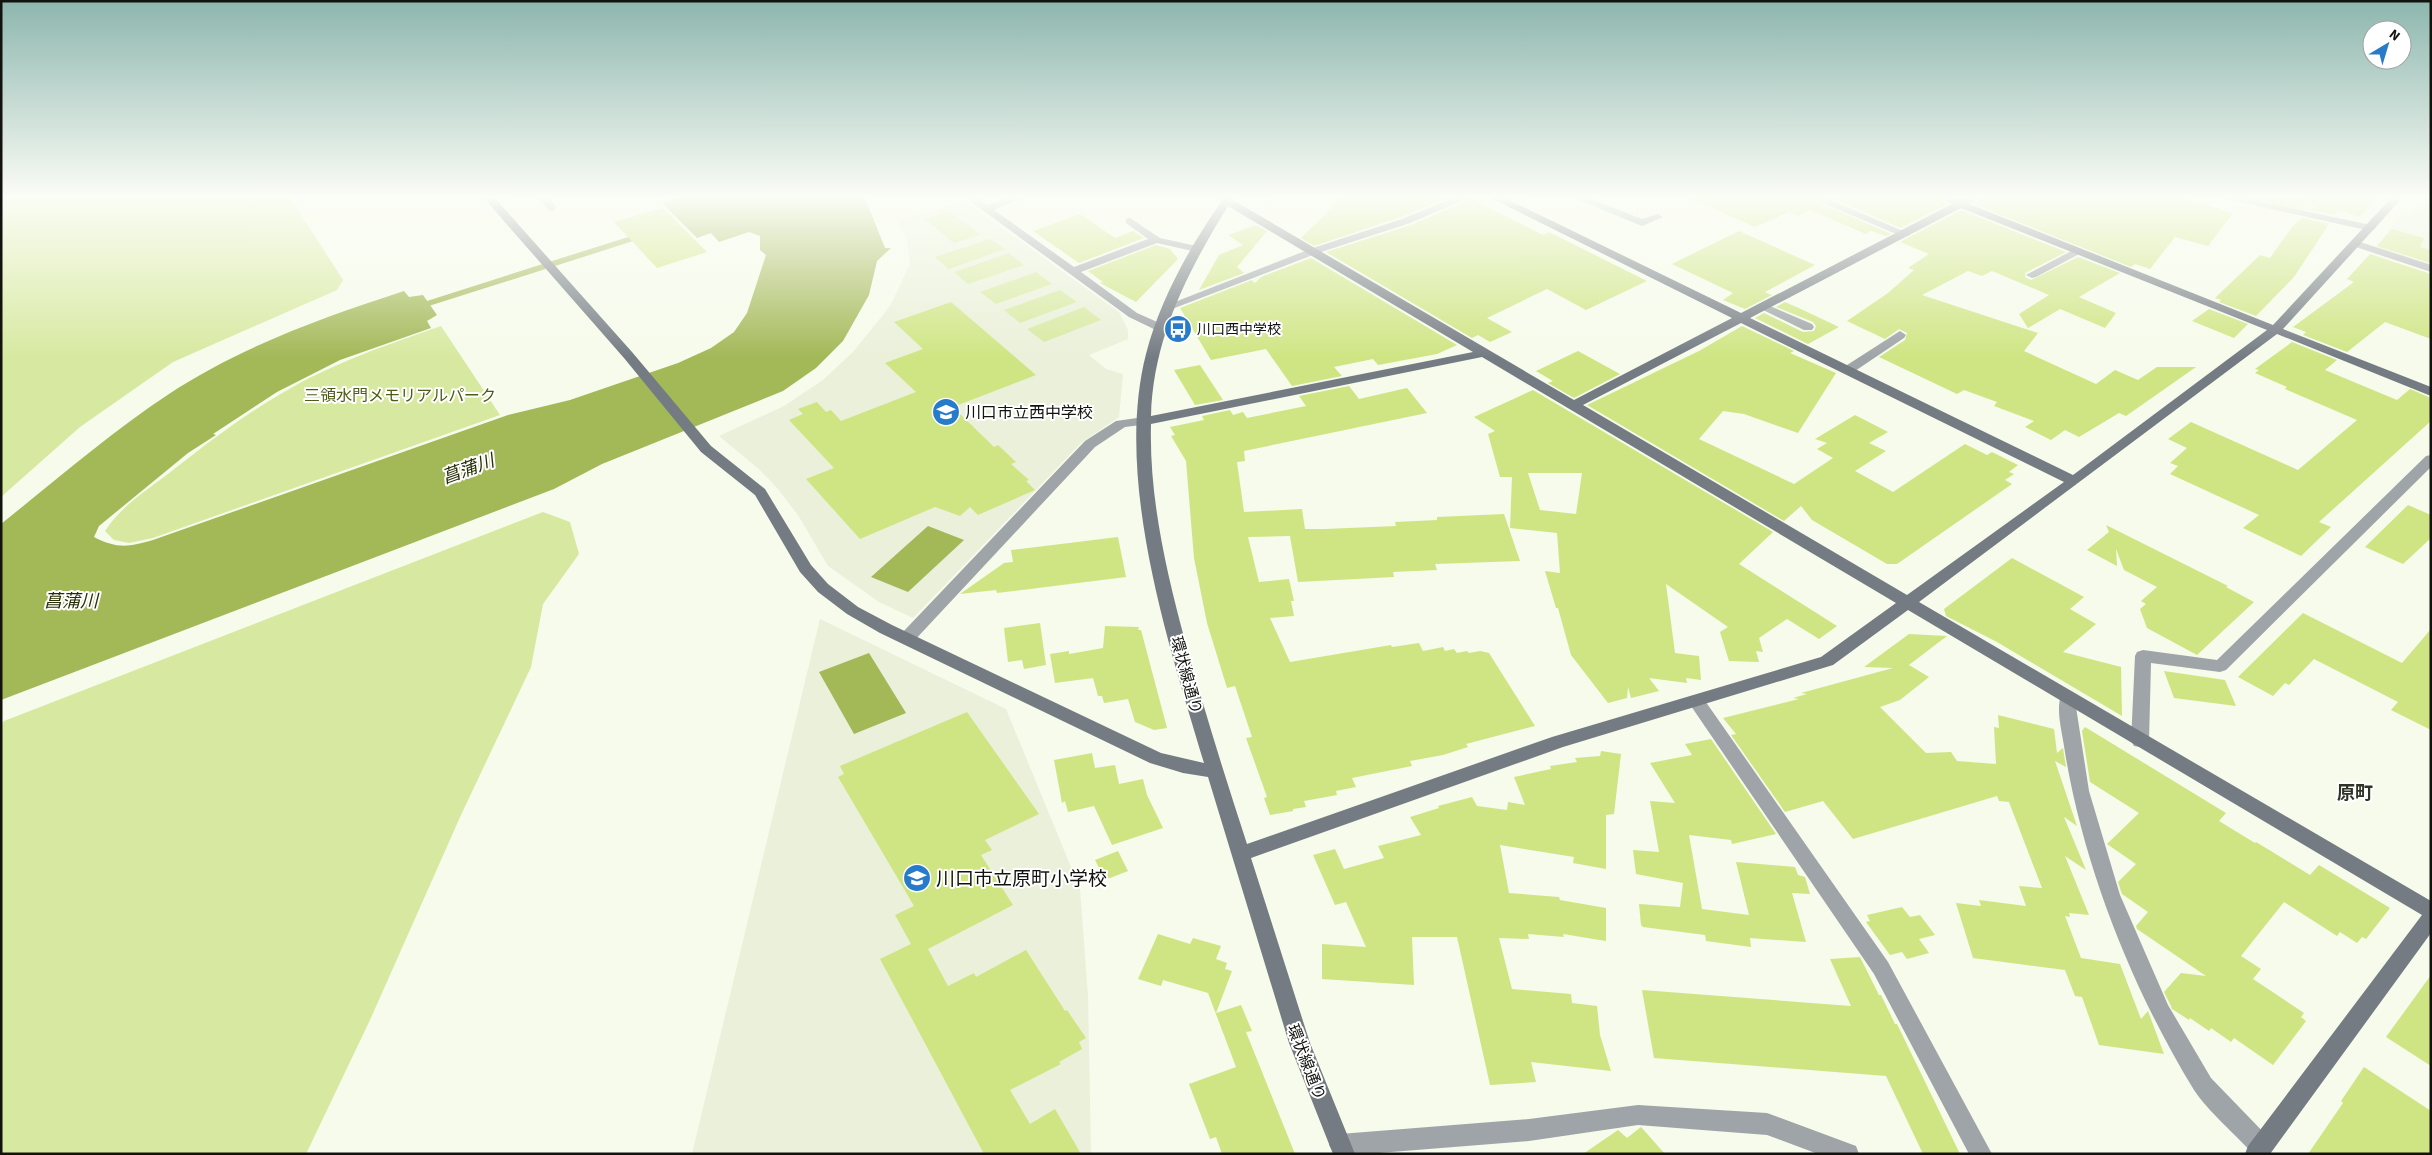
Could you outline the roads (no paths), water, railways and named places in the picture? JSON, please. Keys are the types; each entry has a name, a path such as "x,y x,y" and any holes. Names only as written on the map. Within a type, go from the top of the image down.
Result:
{"street":[{"path":"534,250 628,355 706,449 718,461 749,482 766,498 807,574 824,590 857,613 1156,758 1214,771"},
{"path":"1043,250 1134,315 1160,328"},
{"path":"1073,271 1129,250"},
{"name":"環状線通り","path":"1197,250 1168,307 1148,372 1144,422 1147,501 1156,553 1175,632 1214,771 1302,1053 1342,1150"},
{"path":"1168,307 1317,250"},
{"path":"1602,250 2074,481"},
{"path":"1573,405 1874,250"},
{"path":"2032,275 2077,250 2431,392"},
{"path":"1241,854 1558,742 1698,702 1826,661 1908,604 2275,330 2351,250"},
{"path":"2374,250 2431,269"},
{"path":"1314,251 1908,604 2431,911"},
{"path":"1763,306 1808,327"},
{"path":"1848,370 1900,335"},
{"path":"907,638 1090,444 1121,424 1144,422 1484,353"},
{"path":"2140,740 2143,656 2220,666 2431,459"},
{"path":"2068,698 2069,721 2080,791 2111,895 2160,1010 2203,1085 2258,1150 2431,918"},
{"path":"1698,702 1881,968 1981,1154"},
{"path":"1342,1150 1529,1130 1638,1115 1767,1124 1848,1154"}],"water":[{"name":"菖蒲川","path":"760,250 889,250 877,261 869,295 843,341 816,368 783,391 602,464 554,489 1,700 1,524 126,425 196,377 283,335 344,311 404,291 409,297 423,295 437,315 427,321 431,328 340,360 277,392 213,434 216,435 188,453 99,526 94,537 110,544 123,546 153,540 508,415 570,400 678,363 711,348 734,332 747,313 766,255"},
{"path":"928,526 964,540 908,592 871,577"},
{"path":"869,653 906,713 854,734 819,672"}],"waterway":[{"path":"420,306 596,250"}],"place":[{"name":"川口西中学校","path":"1178,329"},
{"name":"川口市立西中学校","path":"946,412"},
{"name":"川口市立原町小学校","path":"917,878"}],"district":[{"name":"原町","path":"2355,793"}],"park label":[{"name":"三領水門メモリアルパーク","path":"400,395"}]}
